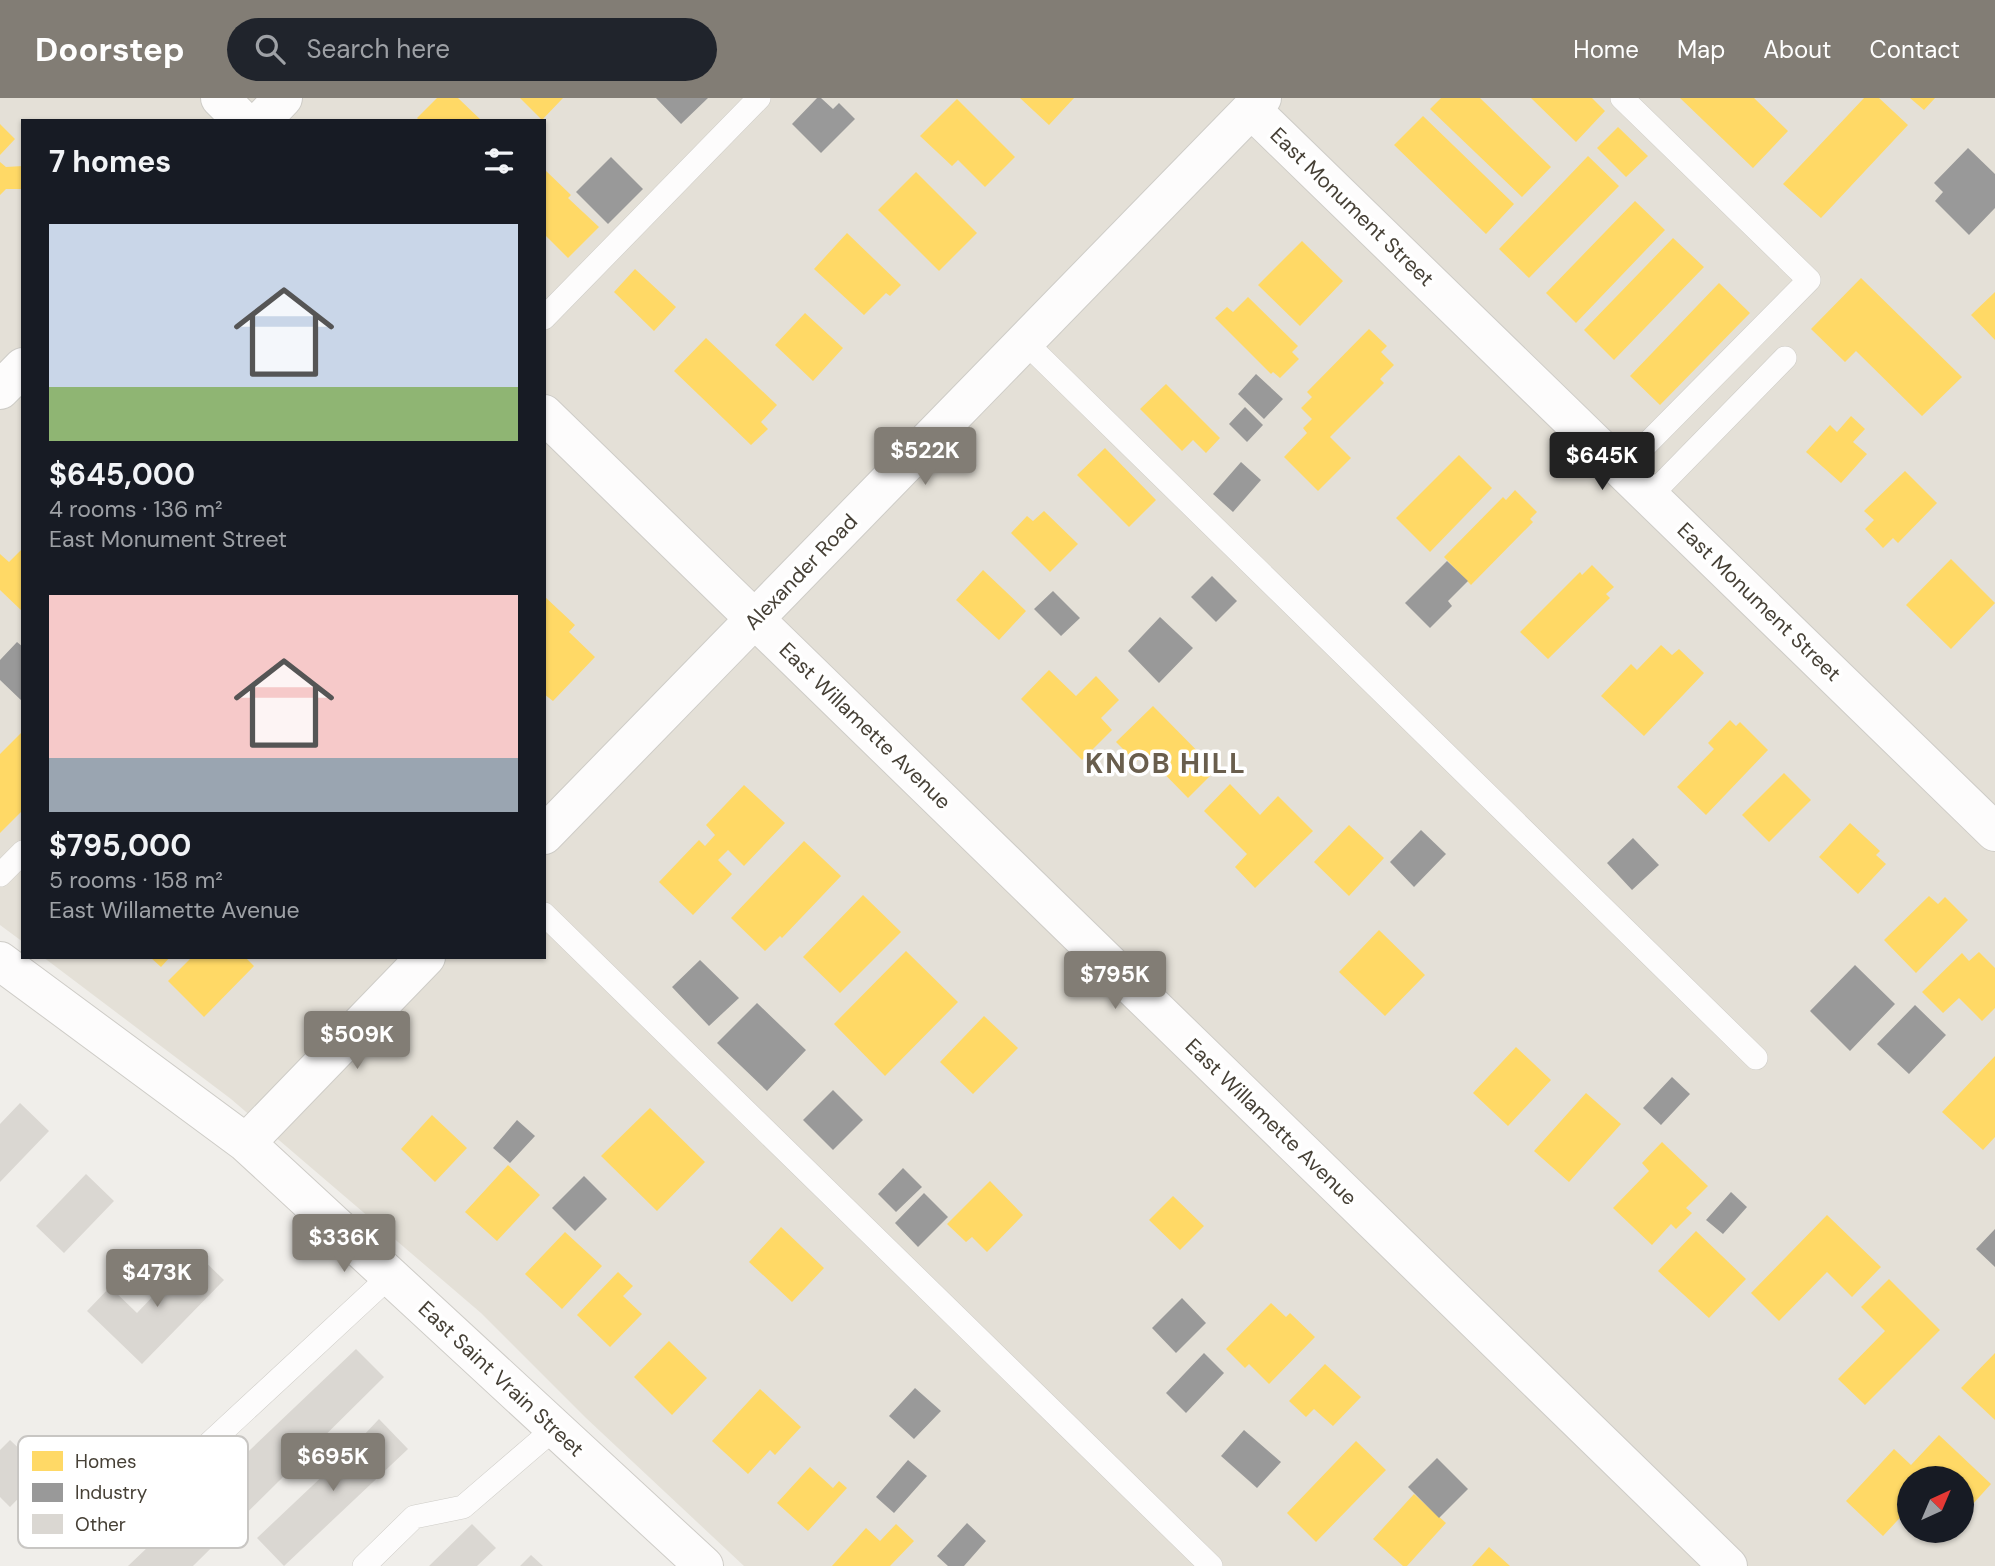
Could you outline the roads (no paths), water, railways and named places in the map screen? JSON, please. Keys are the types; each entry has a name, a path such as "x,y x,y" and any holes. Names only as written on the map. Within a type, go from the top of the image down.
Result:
{"street":[{"path":"220,98 241,119"},
{"path":"263,119 284,98"},
{"name":"East Monument Street","path":"1257,104 1622,469 1995,832"},
{"name":"Alexander Road","path":"546,833 1257,104"},
{"path":"0,390 21,369"},
{"name":"East Willamette Avenue","path":"546,416 1728,1566"},
{"path":"246,1143 424,959"},
{"name":"East Saint Vrain Street","path":"0,961 246,1143 704,1566"}],"lane":[{"path":"546,316 759,98"},
{"path":"1622,98 1809,281 1622,469"},
{"path":"1025,342 1756,1058"},
{"path":"1650,496 1785,358"},
{"path":"0,876 21,854"},
{"path":"546,916 1212,1566"},
{"path":"217,1436 390,1276"},
{"path":"364,1566 414,1517 463,1507 555,1428"}],"district":[{"name":"KNOB HILL","path":"1166,763"}]}
